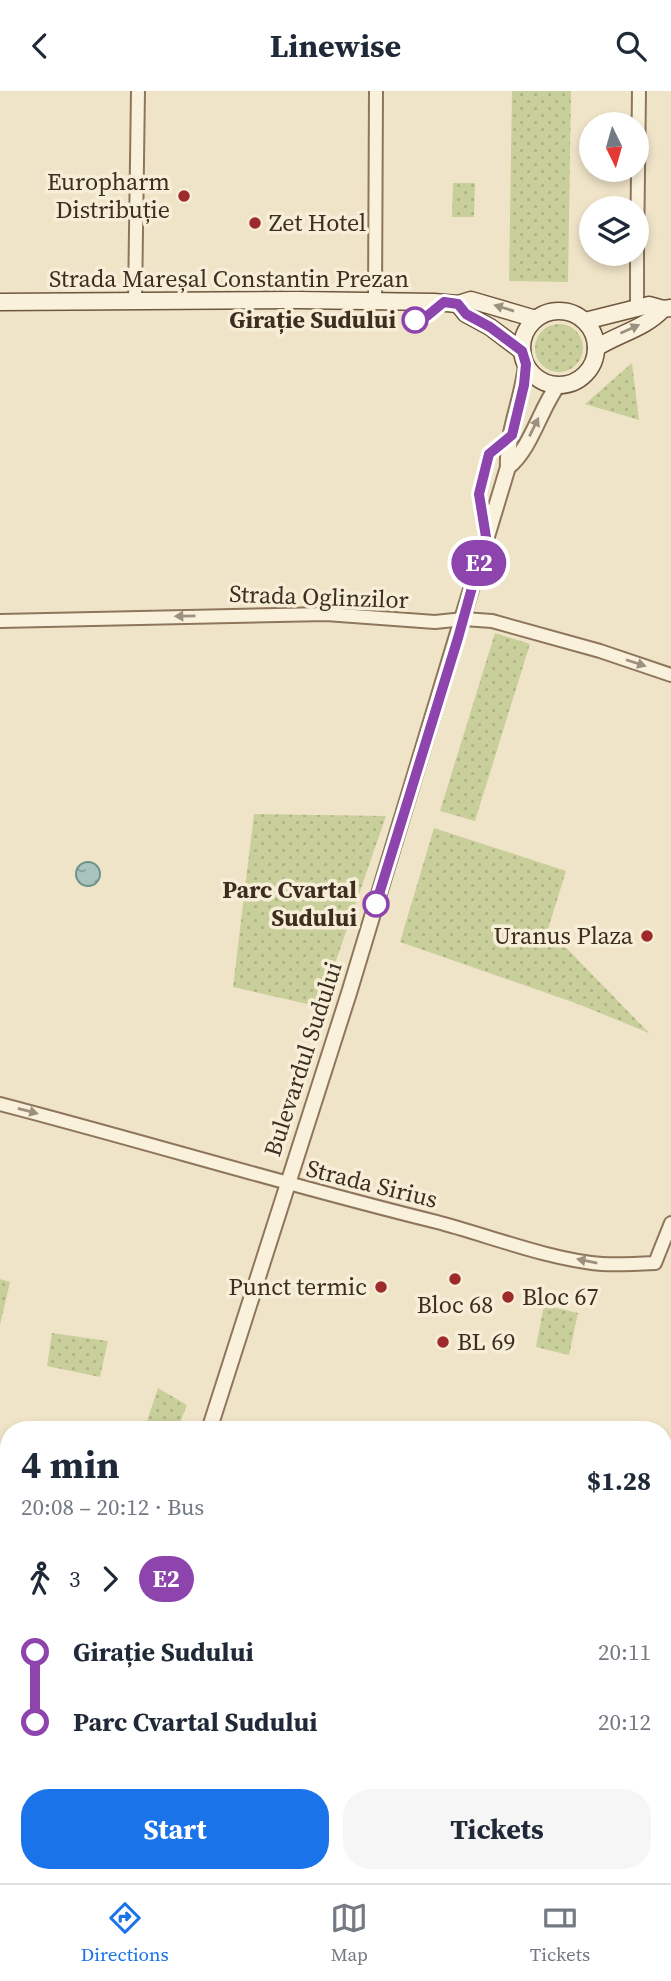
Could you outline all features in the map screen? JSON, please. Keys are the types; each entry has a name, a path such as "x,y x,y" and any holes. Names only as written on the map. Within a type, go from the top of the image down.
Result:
{"main road":[{"name":"Strada Mareșal Constantin Prezan","path":"0,302 375,301 458,304 471,299 536,319"},
{"path":"458,304 466,314 490,327 524,358 539,379 558,385 580,378 594,360 596,348 591,329 585,321 566,312 556,311 536,319 523,339 524,358"},
{"path":"585,321 636,307 649,305 667,308"},
{"path":"596,348 625,331 653,320 667,308"}],"street":[{"path":"135,302 138,91"},
{"path":"375,301 376,91"},
{"path":"638,196 639,91"},
{"path":"636,307 637,266"},
{"name":"Bulevardul Sudului","path":"210,1421 464,619 508,467 508,453 524,385 524,358"},
{"name":"Bulevardul Sudului","path":"508,467 518,459 549,397 558,385"},
{"name":"Strada Oglinzilor","path":"0,621 326,614 435,622 464,619 492,621 600,651 671,675"},
{"name":"Strada Sirius","path":"0,1104 543,1252 599,1263 655,1263 670,1224"}],"green space":[{"path":"512,91 571,91 568,282 509,281"},
{"path":"453,183 475,183 474,217 452,217"},
{"path":"559,324 576,331 583,348 576,365 559,372 542,365 535,348 542,331"},
{"path":"632,363 639,420 585,404"},
{"path":"495,633 530,644 475,821 440,811"},
{"path":"254,814 386,816 320,1007 233,987"},
{"path":"434,828 566,871 548,929 649,1033 578,1004 400,942"},
{"path":"0,1279 10,1282 0,1325"},
{"path":"544,1305 578,1313 569,1355 536,1347"},
{"path":"52,1333 108,1341 100,1377 47,1366"},
{"path":"158,1388 187,1405 181,1421 147,1421"}],"water":[{"path":"88,862 99,869 100,874 93,885 88,886 77,879 76,874 83,863"}],"bus line":[{"name":"E2","path":"376,904 458,638 486,537 479,494 489,454 512,435 524,385 526,364 522,351 490,327 466,314 458,304 444,302 427,316 415,320"}],"place":[{"name":"Europharm Distribuție","path":"184,196"},
{"name":"Zet Hotel","path":"255,223"},
{"name":"Girație Sudului","path":"415,320"},
{"name":"Parc Cvartal Sudului","path":"376,904"},
{"name":"Uranus Plaza","path":"647,936"},
{"name":"Bloc 68","path":"455,1279"},
{"name":"Punct termic","path":"381,1287"},
{"name":"Bloc 67","path":"508,1297"},
{"name":"BL 69","path":"443,1342"}]}
